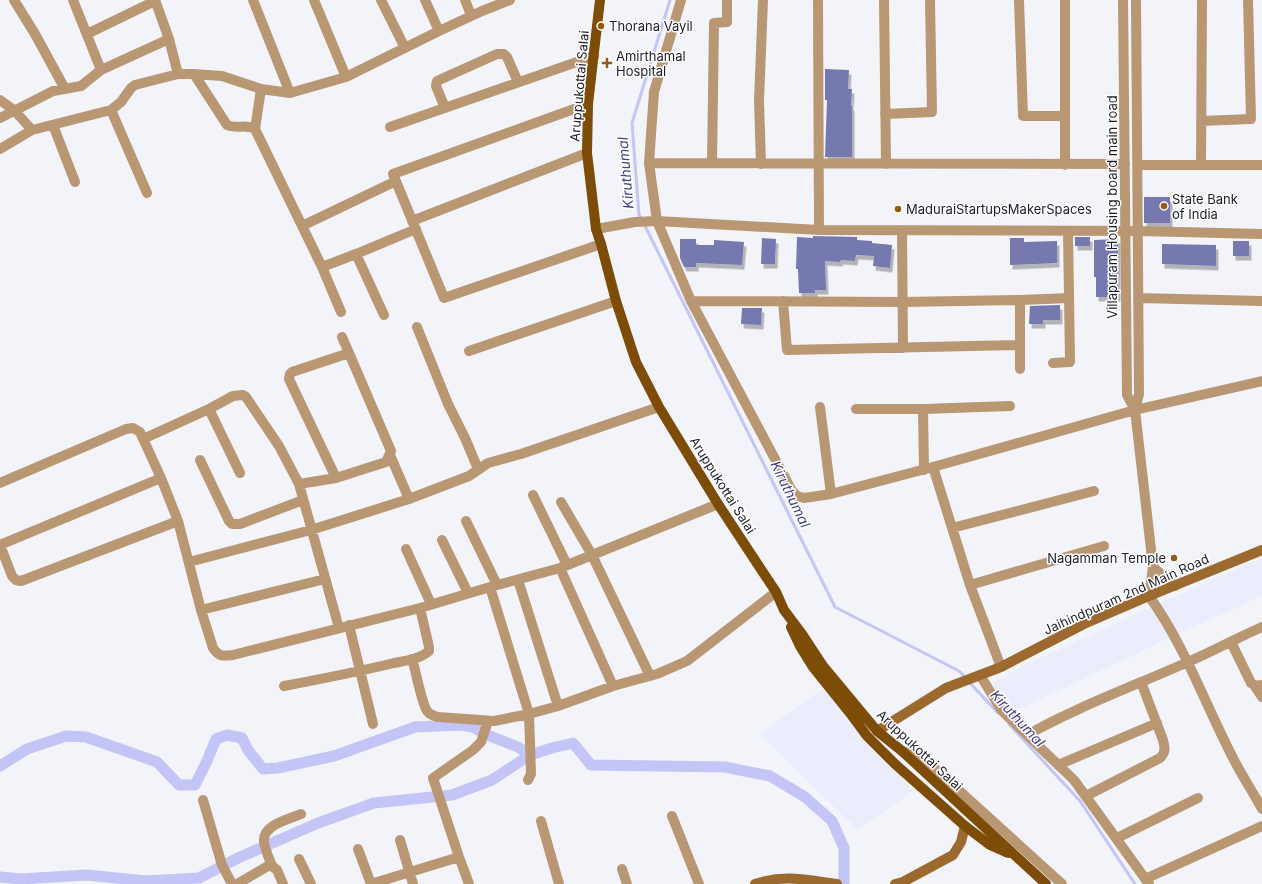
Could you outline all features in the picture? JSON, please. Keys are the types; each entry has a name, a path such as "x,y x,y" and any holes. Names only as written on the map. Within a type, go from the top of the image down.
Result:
{"main road":[{"name":"Aruppukottai Salai","path":"600,0 588,104 586,153 596,229 602,244 616,301 636,362 659,407 718,504 776,592 784,610 823,666 877,731 902,751 1046,884"},
{"path":"784,610 800,646 813,667 867,736 895,764 965,826 990,845 1017,858"}],"street":[{"path":"14,0 66,89"},
{"path":"73,0 102,70"},
{"path":"87,34 155,0 169,39 178,74"},
{"path":"253,0 290,93"},
{"path":"314,0 346,77"},
{"path":"381,0 405,48"},
{"path":"425,0 439,31"},
{"path":"465,0 471,15"},
{"path":"0,149 32,130 111,110 121,102 130,88 135,85 178,74 222,76 262,89 290,93 346,77 471,15 508,0"},
{"path":"681,0 654,92 649,163 653,221 691,301 792,491 797,496 804,498 831,494 1136,410 1262,381"},
{"path":"712,163 714,24 727,22 727,0"},
{"path":"761,164 760,102 763,0"},
{"path":"818,0 819,230"},
{"path":"884,0 886,164"},
{"path":"885,114 932,112 930,0"},
{"path":"1019,0 1023,116 1065,116"},
{"path":"1065,0 1065,164"},
{"name":"Villapuram Housing board main road","path":"1123,0 1127,395 1136,410"},
{"name":"Villapuram Housing board main road","path":"1136,0 1139,394 1136,410 1153,567 1149,596"},
{"path":"1201,165 1202,0"},
{"path":"1202,121 1251,119 1248,0"},
{"path":"0,118 53,91 81,86 102,70 169,39"},
{"path":"445,108 436,86 437,81 497,54 504,54 507,57 518,82"},
{"path":"390,127 594,56"},
{"path":"194,74 227,126 250,127 255,130 322,267 342,312"},
{"path":"255,130 262,89"},
{"path":"0,100 14,110 32,130"},
{"path":"588,104 393,174 444,298 602,244"},
{"path":"111,110 147,193"},
{"path":"53,125 75,182"},
{"path":"322,267 356,254 414,225 586,153"},
{"path":"649,163 1125,164"},
{"path":"1138,165 1262,165"},
{"path":"302,226 396,181"},
{"path":"596,229 635,222 653,221 819,230 1138,231 1262,234"},
{"path":"902,230 903,348"},
{"path":"1053,363 1070,362 1068,231"},
{"path":"356,254 384,315"},
{"path":"691,301 902,302 1069,298"},
{"path":"1138,298 1262,301"},
{"path":"1020,300 1020,369"},
{"path":"469,351 616,301"},
{"path":"783,301 787,350 1019,345"},
{"path":"417,327 448,404 465,438 478,470"},
{"path":"299,484 336,478 386,462 390,455 391,451 389,444 342,338"},
{"path":"336,478 289,379 289,376 292,372 349,353"},
{"path":"143,438 209,409 233,396 243,395 246,397 279,446 299,484 339,628"},
{"path":"856,409 1010,406"},
{"path":"189,562 311,530 409,499 469,476 488,463 520,454 659,407"},
{"path":"820,407 831,494"},
{"path":"922,408 928,468 952,528 970,585 1001,667"},
{"path":"209,409 240,473"},
{"path":"0,483 126,429 133,428 140,432 161,478 178,521 201,610 213,648 216,654 224,656 420,608 564,567 718,504"},
{"path":"390,455 409,499"},
{"path":"200,460 229,521 232,524 240,524 303,500"},
{"path":"161,478 0,545 12,576 16,580 21,581 178,521"},
{"path":"952,528 1094,491"},
{"path":"532,495 564,567 613,686"},
{"path":"561,502 592,555 650,676"},
{"path":"466,521 494,586 529,714 531,774 528,780"},
{"path":"442,540 468,594"},
{"path":"970,585 1104,546"},
{"path":"406,549 431,604"},
{"name":"Jaihindpuram 2nd Main Road","path":"877,731 946,688 1001,667 1084,624 1262,550"},
{"path":"1153,567 1175,586"},
{"path":"201,610 325,578"},
{"path":"518,580 558,706"},
{"path":"469,884 442,807 433,779 434,776 466,756 481,742 488,725 494,721 558,706 613,686 650,676 687,661 776,592"},
{"path":"1149,596 1164,616 1234,758 1262,809"},
{"path":"284,686 360,672 422,656 429,651 429,647 420,608"},
{"path":"349,625 373,724"},
{"path":"1027,734 1053,720 1188,662 1262,627"},
{"path":"1231,642 1251,683 1258,685 1262,698"},
{"path":"412,659 428,712 438,717 488,725"},
{"path":"980,676 1002,711 1074,780 1147,881 1262,826"},
{"path":"1086,796 1160,758 1164,754 1166,749 1164,740 1141,682"},
{"path":"1058,765 1157,723"},
{"path":"902,751 913,754 932,766 1062,884"},
{"path":"1117,838 1198,798"},
{"path":"203,800 222,865 232,884"},
{"path":"283,884 276,870 272,866 264,843 264,837 268,829 301,814"},
{"path":"672,816 699,884"},
{"path":"541,821 559,884"},
{"path":"895,884 902,882 953,855 961,842 965,826"},
{"path":"400,840 413,884"},
{"path":"358,849 371,884 459,857"},
{"path":"299,858 311,884"},
{"path":"237,884 268,866 272,866"},
{"path":"622,869 627,884"},
{"path":"755,884 780,878 795,878 837,884"}],"shaded area":[{"path":"1262,558 1262,596 1169,638 1012,713 994,688 994,682 1025,665"},
{"path":"826,687 913,791 858,830 759,734"}],"building":[{"path":"825,69 849,70 848,89 852,89 852,157 825,157 827,100 825,100"},
{"path":"1144,197 1170,197 1170,223 1144,223"},
{"path":"813,236 857,237 857,240 892,245 890,268 873,266 874,256 856,255 855,261 825,261 826,290 815,290 815,293 799,293 798,269 796,269 797,237 813,238"},
{"path":"1075,237 1090,237 1090,246 1075,246"},
{"path":"762,238 776,239 775,264 761,264"},
{"path":"1010,238 1024,238 1024,242 1057,241 1057,263 1010,265"},
{"path":"680,239 696,239 696,245 714,245 714,240 744,242 742,265 696,263 696,267 684,267 680,258"},
{"path":"1118,239 1118,297 1096,297 1096,277 1094,277 1094,240"},
{"path":"1233,241 1249,241 1249,256 1233,256"},
{"path":"1162,244 1216,245 1216,266 1162,264"},
{"path":"1060,305 1060,320 1043,320 1043,324 1029,324 1030,306"},
{"path":"742,308 762,308 761,325 741,324"}],"waterway":[{"name":"Kiruthumal","path":"642,219 639,215 632,123 670,0"},
{"name":"Kiruthumal","path":"644,224 835,607 959,671 965,677"},
{"name":"Kiruthumal","path":"969,682 998,713"},
{"name":"Kiruthumal","path":"1009,724 1080,801 1135,884"},
{"path":"0,766 27,749 66,736 86,737 157,762 179,785 195,785 216,739 227,735 242,738 248,750 263,769 278,768 334,756 415,727 462,725 473,727 485,734 518,747 530,755 573,743 591,765 725,767 770,776 805,797 832,821 844,848 844,884"},
{"path":"0,877 20,879 87,875 146,881 199,878 238,858 318,823 374,803 452,795 492,780 530,755"}],"place":[{"name":"Thorana Vayil","path":"601,26"},
{"name":"Amirthamal Hospital","path":"607,63"},
{"name":"State Bank of India","path":"1164,206"},
{"name":"MaduraiStartupsMakerSpaces","path":"898,209"},
{"name":"Nagamman Temple","path":"1174,558"}]}
